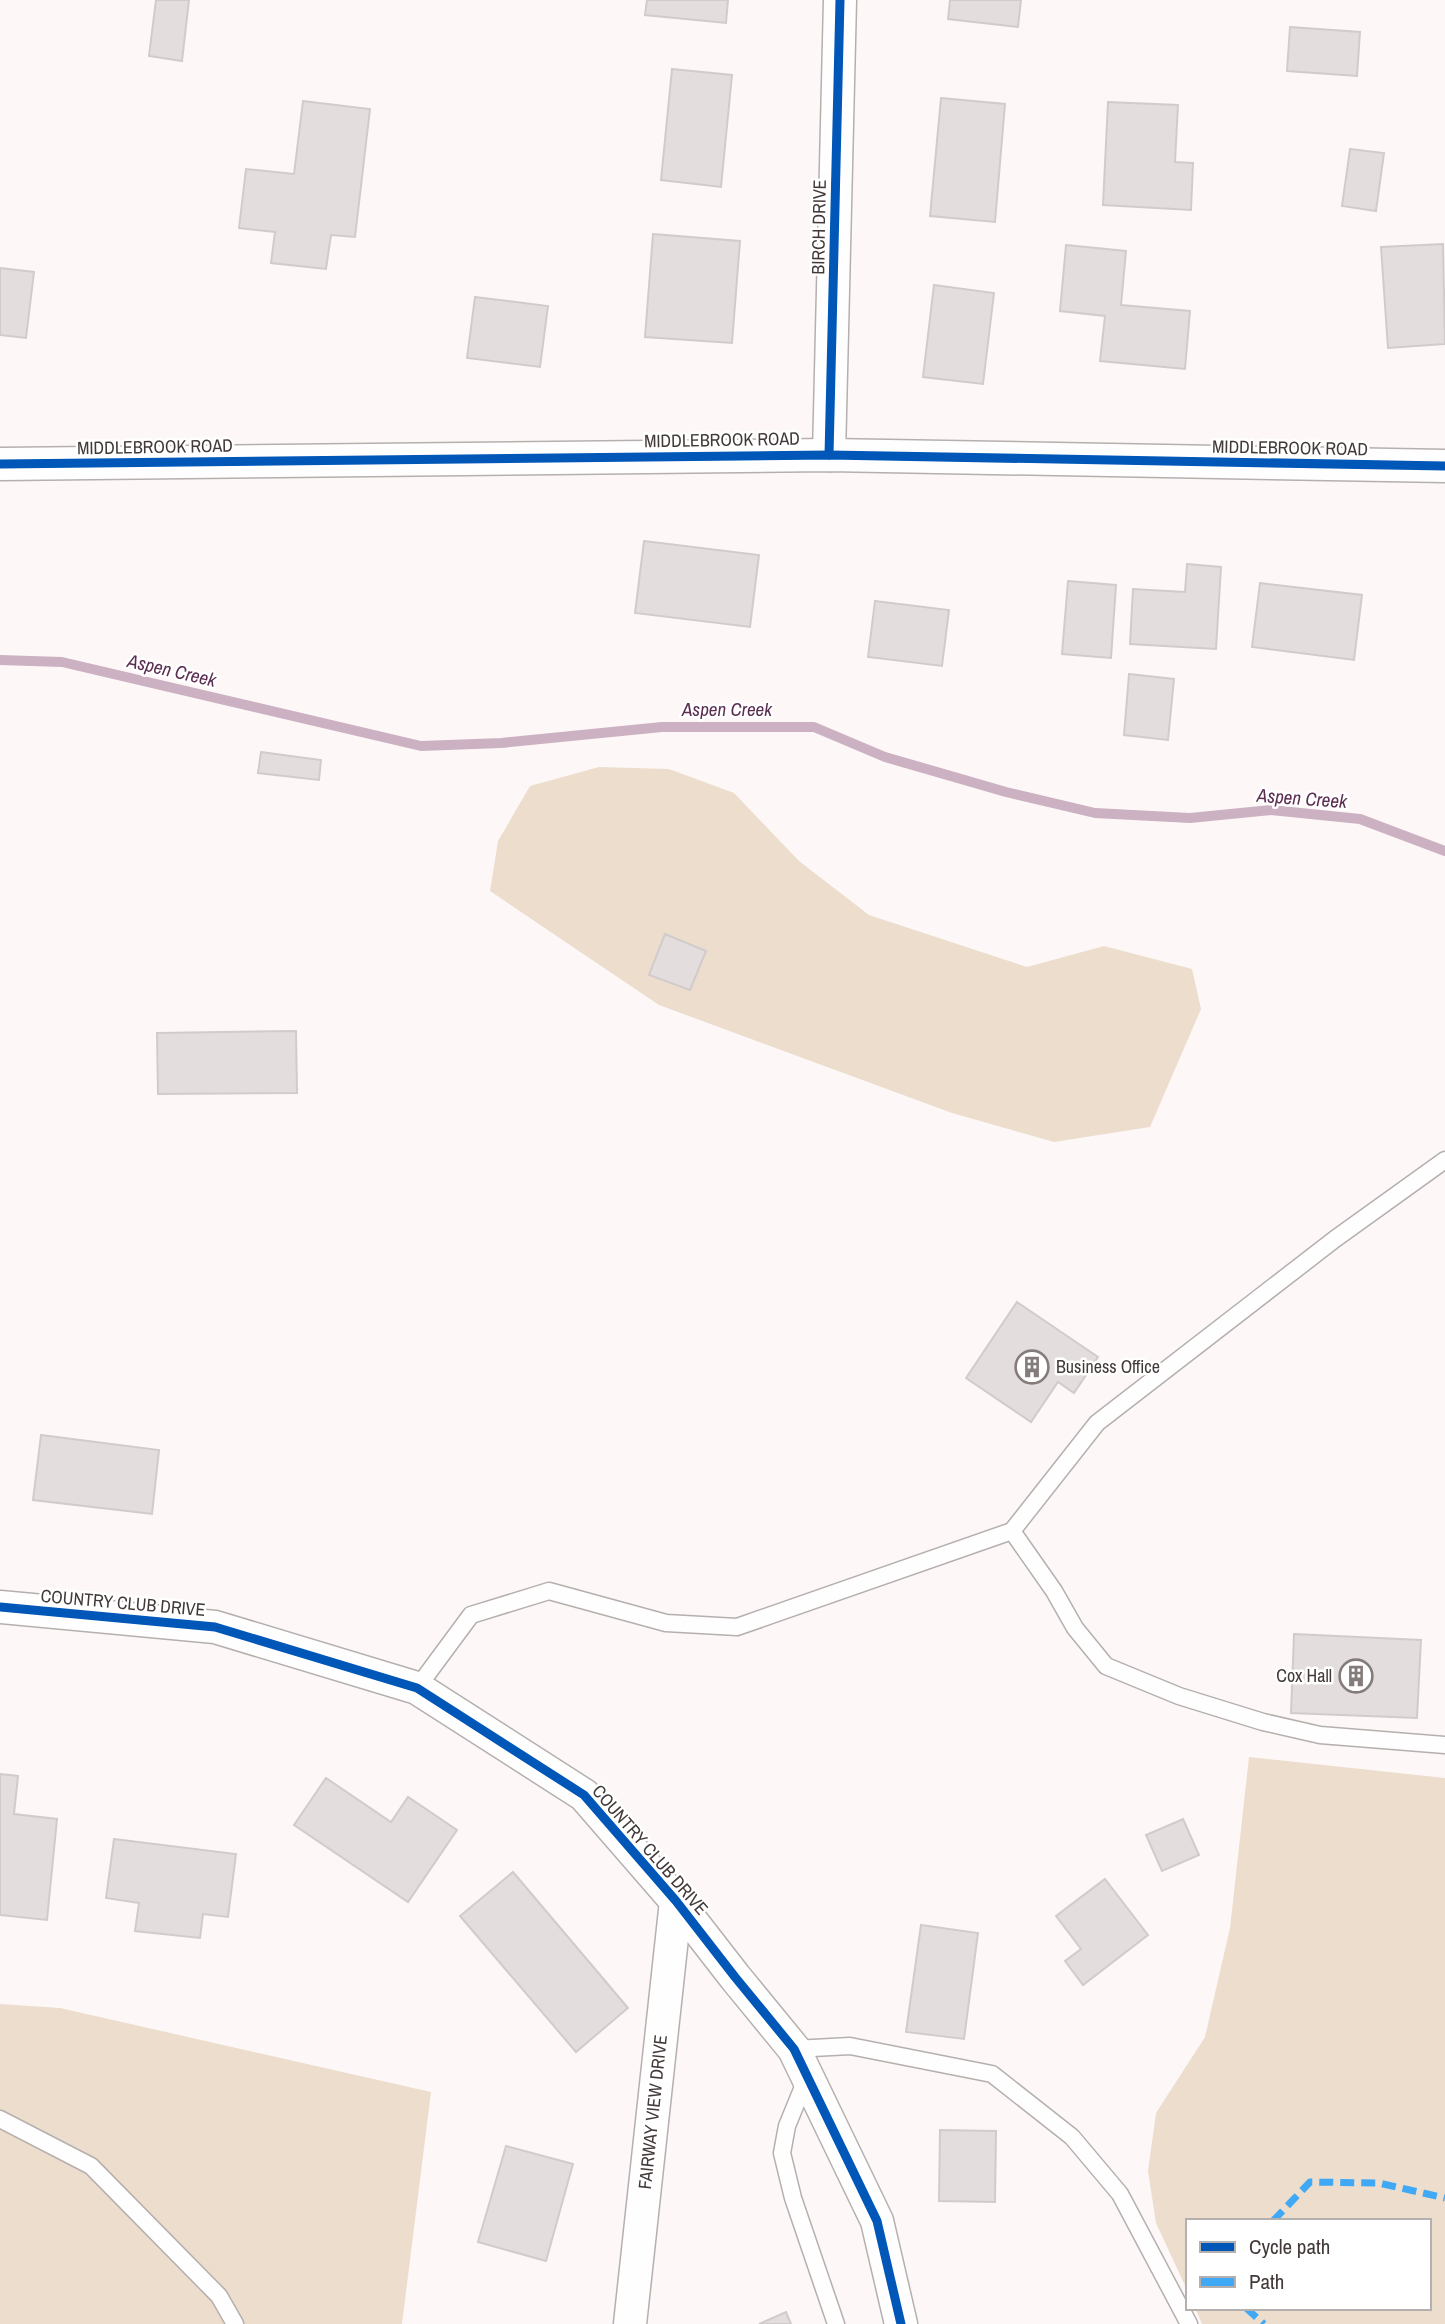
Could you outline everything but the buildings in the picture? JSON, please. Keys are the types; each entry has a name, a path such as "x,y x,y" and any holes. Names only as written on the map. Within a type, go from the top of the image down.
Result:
{"street":[{"name":"BIRCH DRIVE","path":"829,455 840,0"},
{"name":"MIDDLEBROOK ROAD","path":"0,464 829,455 1445,466"},
{"name":"COUNTRY CLUB DRIVE","path":"0,1607 215,1627 417,1688 584,1795 677,1901 801,2062 877,2221 901,2324"},
{"name":"FAIRWAY VIEW DRIVE","path":"630,2324 677,1901"}],"lane":[{"path":"417,1688 471,1615 549,1591 666,1623 737,1627 1012,1531 1097,1423 1335,1239 1445,1160"},
{"path":"1012,1531 1054,1591 1075,1628 1106,1666 1178,1696 1263,1722 1320,1735 1445,1745"},
{"path":"836,2324 793,2198 782,2153 801,2062 850,2046 992,2074 1072,2137 1120,2194 1189,2324"},
{"path":"0,2119 91,2166 219,2296 234,2324"}],"shaded area":[{"path":"599,767 669,769 734,793 799,861 869,915 1027,967 1104,946 1192,969 1201,1009 1150,1127 1054,1142 952,1113 659,1005 490,891 498,841 530,786"},
{"path":"1249,1757 1445,1778 1445,2324 1202,2324 1196,2310 1431,2310 1431,2219 1186,2219 1186,2288 1156,2223 1148,2171 1156,2113 1205,2037 1230,1928"},
{"path":"0,2004 60,2008 431,2092 402,2324 0,2324"}],"waterway":[{"name":"Aspen Creek","path":"0,660 62,662 421,746 501,743 662,727 814,727 885,757 1006,792 1095,813 1190,818 1271,810 1360,819 1445,851"}],"marked path":[{"path":"1275,2219 1310,2182 1379,2183 1445,2198"},
{"path":"1248,2310 1264,2324"}],"cycle path":[{"path":"829,455 840,0"},
{"path":"0,464 829,455 1445,466"},
{"path":"0,1607 215,1627 417,1688 584,1795 676,1901 794,2049 877,2221 901,2324"}],"place":[{"name":"Business Office","path":"1032,1367"},
{"name":"Cox Hall","path":"1356,1676"}]}
